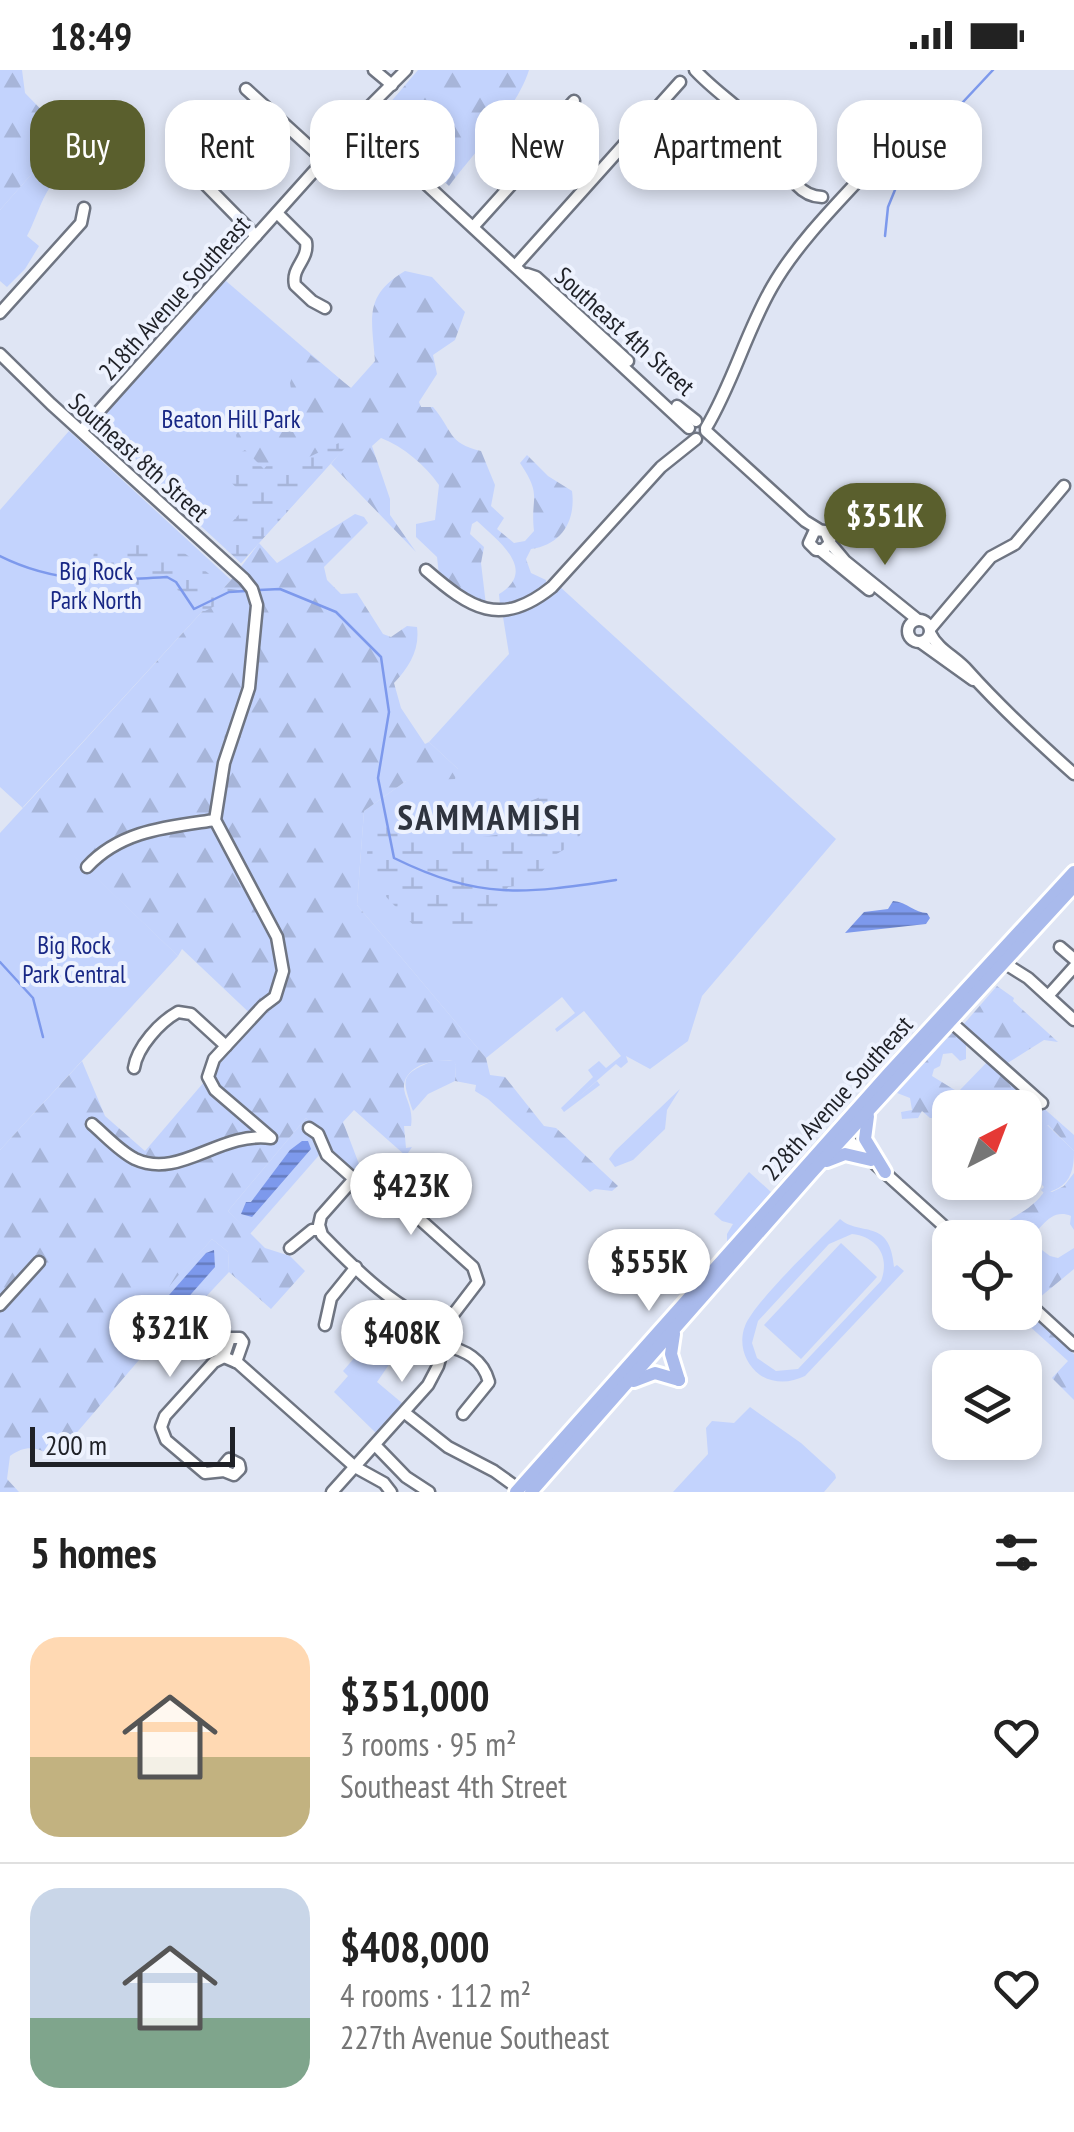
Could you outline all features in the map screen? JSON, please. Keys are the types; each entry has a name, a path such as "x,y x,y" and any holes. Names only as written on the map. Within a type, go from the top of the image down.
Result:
{"main road":[{"name":"228th Avenue Southeast","path":"522,1491 1074,872"},
{"name":"228th Avenue Southeast","path":"522,1491 547,1465 560,1459 813,1172 841,1134 874,1104 1004,963 1068,902 1074,886"},
{"path":"874,1104 864,1136 885,1172"},
{"path":"813,1172 842,1154 871,1160"},
{"path":"625,1386 652,1374 679,1380 671,1354 674,1331"}],"street":[{"path":"374,70 392,85"},
{"path":"378,100 406,70"},
{"path":"696,70 771,142 796,185 811,197 822,197"},
{"path":"516,265 680,82"},
{"path":"246,89 310,147"},
{"name":"218th Avenue Southeast","path":"82,430 310,175"},
{"path":"211,190 256,236"},
{"name":"Southeast 4th Street","path":"434,190 526,274 536,277 794,519 813,548 820,550"},
{"path":"474,226 506,190"},
{"path":"426,570 477,607 508,610 530,602 552,587 722,402 764,302 781,273 852,190"},
{"path":"0,314 81,222 84,208"},
{"path":"276,212 306,242 306,256 294,271 294,285 325,308"},
{"name":"Southeast 8th Street","path":"0,354 252,589 257,605 249,688 224,763 215,820"},
{"name":"Southeast 4th Street","path":"698,430 825,535 845,561 925,626 941,650 958,661 1074,774"},
{"path":"920,642 925,626 991,557 1014,544 1064,486"},
{"path":"809,539 825,535"},
{"path":"825,535 820,550 899,614 908,629"},
{"path":"908,629 911,623 925,626"},
{"name":"Southeast 4th Street","path":"908,629 912,639 974,680"},
{"path":"87,867 129,837 215,820 277,937 283,971 275,997 214,1059 209,1081 271,1138 238,1138 182,1161 161,1164 134,1158 92,1124"},
{"path":"1060,947 1074,960"},
{"path":"1004,963 1074,1020"},
{"path":"1048,996 1074,968"},
{"path":"134,1068 136,1056 145,1044 172,1014 180,1012 191,1014 226,1046"},
{"path":"950,1022 1026,1090"},
{"path":"309,1128 318,1134 328,1155 359,1177 375,1179 478,1276 476,1286 446,1327 434,1376 332,1492"},
{"path":"841,1134 937,1220"},
{"path":"290,1248 319,1227 323,1214 359,1177"},
{"path":"319,1227 356,1267 396,1300 446,1327"},
{"path":"0,1305 39,1262"},
{"path":"325,1324 331,1298 356,1267"},
{"path":"1042,1316 1074,1345"},
{"path":"157,1324 166,1329 180,1324 193,1326 224,1357 236,1362 355,1467 384,1483 390,1492"},
{"path":"224,1471 212,1474 200,1470 161,1432 164,1416 214,1362 224,1357 228,1341 234,1336 242,1342 236,1362"},
{"path":"443,1345 461,1349 486,1370 489,1382 463,1414"},
{"path":"405,1413 448,1447 522,1491"},
{"path":"375,1444 406,1477 429,1492"}],"green space":[{"path":"0,70 22,70 25,93 32,100 30,176 0,210"},
{"path":"418,70 529,70 514,100 475,100 475,153 455,178 455,100 392,100"},
{"path":"30,176 30,190 49,190 27,236 39,246 25,269 7,287 0,281 0,210"},
{"path":"405,271 432,277 465,312 455,340 433,355 437,374 419,402 421,407 433,407 456,440 481,451 495,485 491,506 504,518 497,529 514,543 525,541 534,531 533,490 520,463 527,455 548,476 572,491 572,512 565,529 551,542 531,549 526,559 531,573 546,580 546,587 529,598 500,605 499,594 510,585 515,565 503,546 477,521 470,534 484,547 481,563 486,605 474,601 439,575 437,557 416,537 416,524 435,520 439,485 413,457 390,442 381,438 372,446 390,499 390,515 416,552 331,464 351,439 332,443 317,456 264,469 238,444 236,435 249,416 271,417 289,411 293,401 290,383 302,348 351,388 375,361 372,321 376,299"},
{"name":"Beaton Hill Park","path":"226,281 377,411 241,563 91,425 188,315"},
{"name":"Big Rock Park North","path":"69,431 231,580 23,807 178,956 0,1150 0,833 23,808 0,787 0,510"},
{"path":"353,439 241,563 226,549 232,522 246,507 248,497 227,474 226,468 235,456 245,450 264,469 273,457 305,458"},
{"path":"355,514 368,523 324,567 327,580 341,594 357,593 383,634 391,637 407,626 417,627 412,658 394,683 401,708 425,744 429,742 458,769 455,779 406,781 364,811 357,905 486,1058 490,1075 505,1077 544,1126 556,1128 618,1186 612,1191 590,1192 475,1091 476,1085 455,1081 453,1061 423,1064 406,1078 404,1089 412,1119 411,1126 404,1126 406,1148 412,1147 406,1156 354,1110 343,1122 359,1164 351,1173 330,1154 324,1134 306,1118 228,1211 265,1248 290,1256 305,1271 271,1309 229,1272 228,1252 212,1239 159,1301 150,1330 151,1346 55,1458 32,1448 10,1456 7,1479 19,1492 0,1492 0,1150 82,1061 105,1116 145,1151 257,1020 182,949 178,956 23,808 231,580 259,543 277,563"},
{"path":"118,543 180,550 214,578 208,594 211,597 225,588 244,591 205,611 195,611 180,591 161,585 70,584 69,576 91,573 94,552"},
{"path":"558,585 836,839 702,996 688,1041 650,1069 626,1056 628,1062 621,1068 616,1064 576,1099 597,1081 600,1085 564,1112 561,1108 593,1077 588,1070 599,1061 606,1068 621,1056 584,1011 557,1032 555,1029 575,1013 562,997 486,1058 357,905 364,811 406,781 458,769 429,742 509,654 503,617 546,600"},
{"path":"543,796 573,801 583,821 580,836 548,858 546,867 531,884 508,887 497,906 498,924 469,939 455,941 441,925 420,932 366,876 368,835 382,825 427,841 503,834 515,807"},
{"path":"997,986 1058,1042 1044,1040 1006,1064 962,1026"},
{"path":"952,1033 966,1041 966,1059 960,1061 952,1053 943,1054 932,1076 955,1090 932,1090 932,1118 922,1111 918,1118 902,1119 901,1112 912,1110 910,1098 897,1093"},
{"path":"435,1060 454,1061 455,1081 428,1094 413,1111 406,1079"},
{"path":"989,1060 1023,1090 960,1090"},
{"path":"680,1089 667,1110 665,1129 633,1160 615,1167 609,1159 615,1151"},
{"path":"1042,1107 1074,1135 1074,1151 1048,1125 1042,1129"},
{"path":"306,1118 324,1134 321,1153 250,1234 228,1211"},
{"path":"1047,1125 1074,1151 1071,1173 1064,1183 1044,1193 1042,1191 1042,1129"},
{"path":"749,1172 771,1192 727,1242 733,1224 714,1214"},
{"path":"1074,1173 1074,1230 1071,1216 1063,1214 1042,1227 1042,1220 1009,1220 1042,1200 1046,1189 1052,1192 1064,1186"},
{"path":"840,1219 880,1235 887,1241 894,1267 904,1271 805,1376 782,1382 766,1378 750,1365 744,1353 745,1326 773,1287","holes":["852,1234 875,1244 883,1256 881,1281 798,1369 776,1371 757,1358 752,1343 758,1321 829,1244"]},
{"path":"212,1239 228,1252 229,1272 170,1335 164,1350 151,1346 149,1330 159,1301"},
{"path":"841,1243 877,1277 801,1359 764,1325"},
{"path":"1074,1248 1074,1269 1042,1296 1042,1250 1058,1258"},
{"path":"1042,1325 1074,1354 1074,1400 1052,1378 1068,1361 1034,1330 1042,1330"},
{"path":"378,1334 399,1350 377,1382 402,1403 376,1433 334,1392 348,1376 343,1371"},
{"path":"750,1407 801,1443 835,1474 824,1492 673,1492 708,1454 706,1428 712,1421 734,1423"}],"water":[{"path":"893,901 927,913 930,918 926,924 845,933 864,912 888,909"},
{"path":"308,1141 311,1149 252,1217 241,1214 246,1202 251,1202 290,1150"},
{"path":"214,1250 215,1267 169,1319 163,1318 162,1303 206,1253"}],"waterway":[{"path":"885,236 888,207 906,163 993,70"},
{"path":"0,556 61,576 167,577 176,582 194,609 229,592 246,591"},
{"path":"259,590 280,589 336,612 381,657 389,712 378,778 394,858 452,881 503,890 616,880"},
{"path":"0,962 33,998 43,1037"}],"district":[{"name":"SAMMAMISH","path":"490,818"}],"park label":[{"name":"Big Rock Park Central","path":"74,960"}]}
